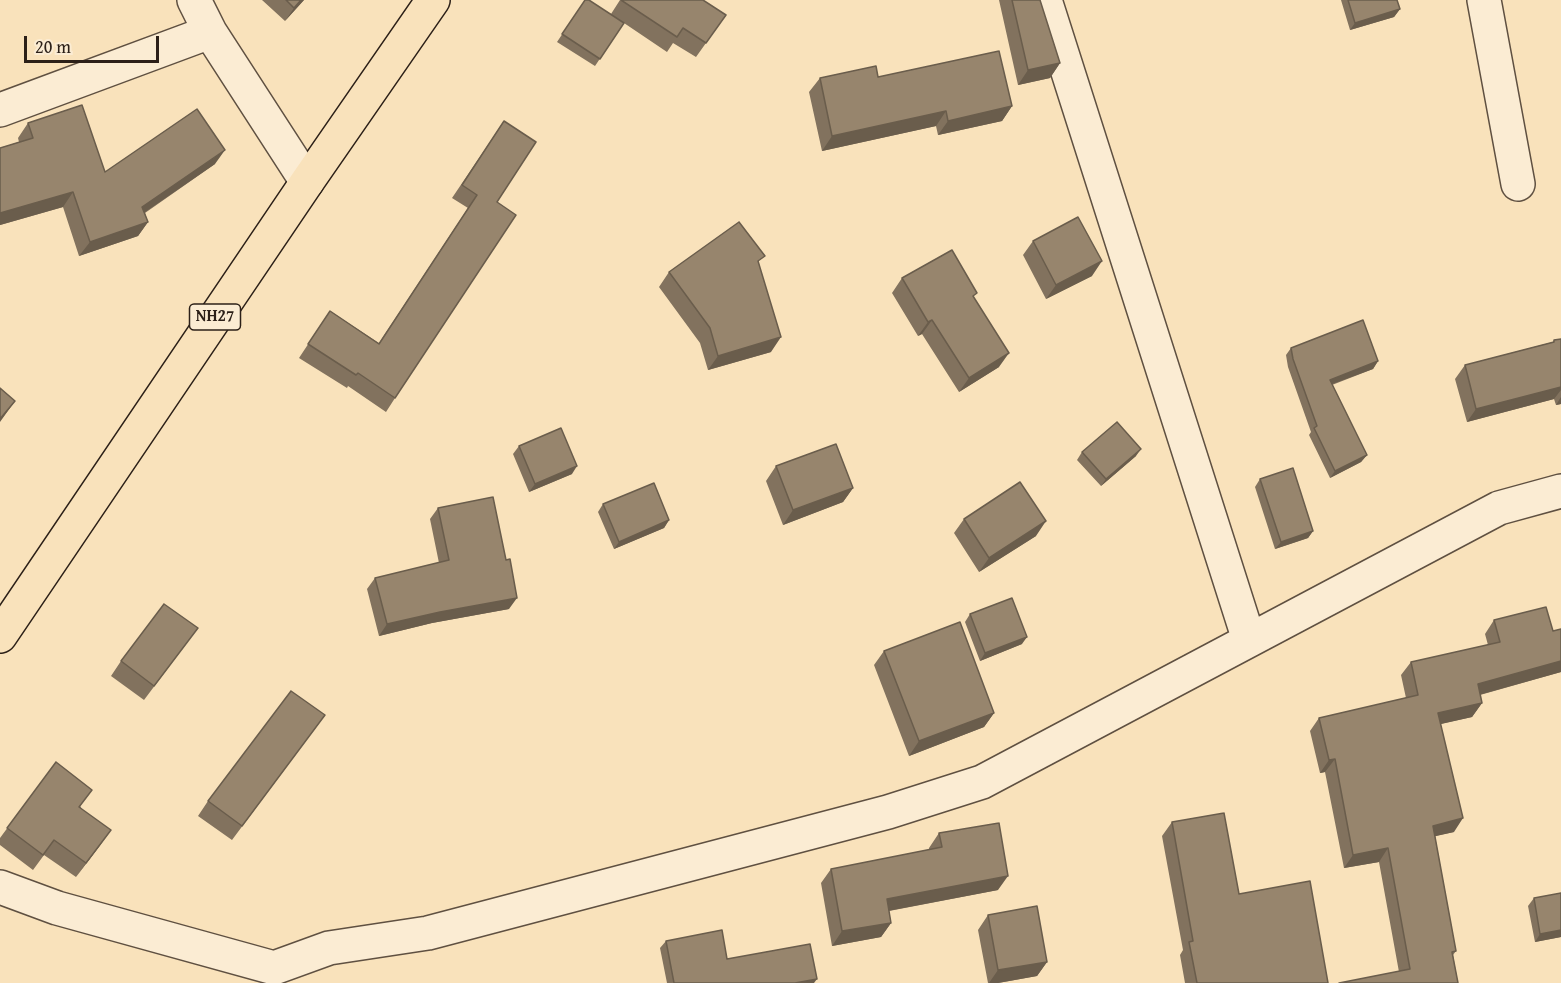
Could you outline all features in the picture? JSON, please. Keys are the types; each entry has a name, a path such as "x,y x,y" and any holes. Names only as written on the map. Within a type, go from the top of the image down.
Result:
{"highway":[{"name":"NH27","path":"0,636 433,0"}],"street":[{"path":"195,0 210,32 307,182"},
{"path":"1046,0 1249,640"},
{"path":"1484,0 1518,184"},
{"path":"0,110 210,32"},
{"path":"0,887 57,908 273,976 329,948 428,933 888,812 982,782 1499,508 1561,491"}],"building":[{"path":"286,0 301,0 294,8"},
{"path":"585,0 589,0 624,23 600,59 562,34"},
{"path":"621,0 703,0 726,15 706,43 683,28 677,37"},
{"path":"1012,0 1040,0 1060,63 1028,70"},
{"path":"1348,0 1397,0 1400,9 1355,23"},
{"path":"999,51 1012,106 948,121 946,111 832,136 820,78 876,66 878,77"},
{"path":"82,105 105,172 197,109 225,150 142,207 148,222 90,242 73,192 0,213 0,148 33,138 28,123"},
{"path":"504,121 536,142 497,202 516,215 395,398 308,344 330,311 379,344 477,195 462,185"},
{"path":"1078,217 1102,261 1056,285 1033,241"},
{"path":"739,222 765,256 758,261 781,337 718,356 710,328 669,272"},
{"path":"952,250 977,293 973,296 1009,353 969,378 932,320 928,322 902,278"},
{"path":"1363,320 1378,361 1330,380 1367,455 1335,471 1314,428 1317,426 1291,348"},
{"path":"1561,339 1561,387 1476,409 1465,365"},
{"path":"0,388 15,401 0,419"},
{"path":"1117,422 1141,449 1106,479 1082,452"},
{"path":"561,428 577,466 535,484 519,446"},
{"path":"836,444 853,488 793,510 776,466"},
{"path":"1293,468 1313,531 1281,542 1260,479"},
{"path":"1020,482 1046,521 989,558 964,519"},
{"path":"654,483 669,520 619,542 603,504"},
{"path":"493,497 506,560 510,559 517,598 387,624 375,578 449,560 438,508"},
{"path":"1012,598 1027,637 985,653 970,614"},
{"path":"164,604 198,628 154,686 121,661"},
{"path":"1546,607 1553,631 1561,629 1561,661 1478,684 1482,703 1438,713 1463,818 1433,826 1456,951 1452,952 1458,983 1339,983 1410,969 1388,848 1353,855 1335,759 1329,760 1319,718 1418,695 1411,662 1500,642 1494,620"},
{"path":"960,622 994,713 919,741 884,651"},
{"path":"291,691 325,715 242,826 208,801"},
{"path":"56,762 92,790 79,807 111,830 86,863 54,840 43,855 7,828"},
{"path":"1224,813 1239,894 1310,881 1328,983 1197,983 1189,942 1193,941 1172,822"},
{"path":"999,823 1008,876 887,899 891,923 842,931 831,869 942,847 939,833"},
{"path":"1561,893 1561,930 1540,934 1534,898"},
{"path":"1037,906 1047,962 998,970 988,915"},
{"path":"722,930 727,959 810,944 817,979 795,983 674,983 666,941"}]}
